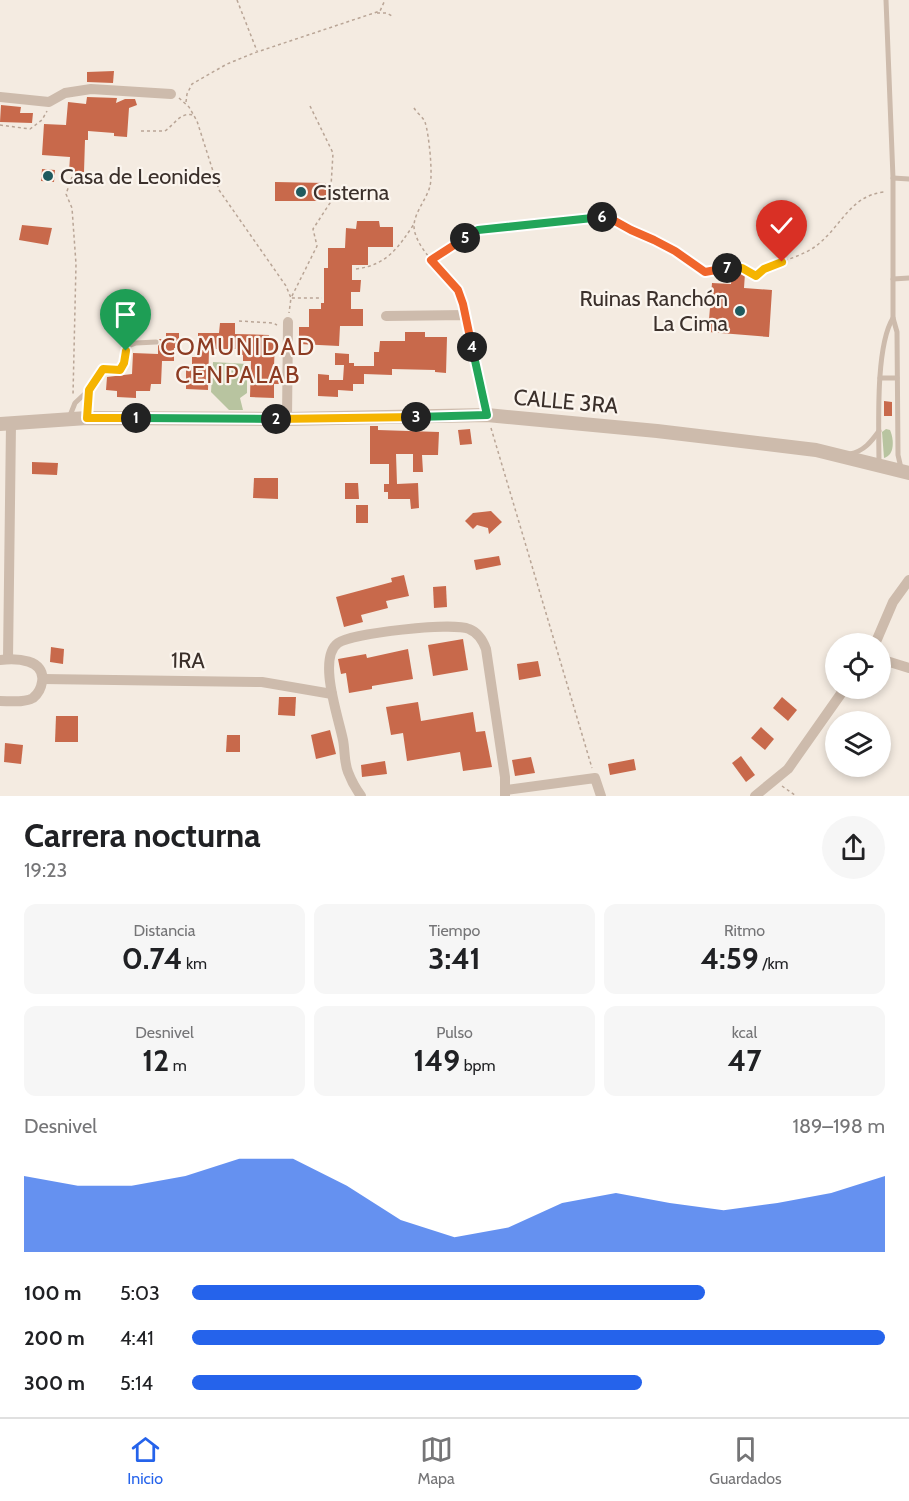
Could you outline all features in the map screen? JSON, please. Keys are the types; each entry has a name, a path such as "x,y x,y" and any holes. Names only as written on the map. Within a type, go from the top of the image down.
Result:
{"street":[{"path":"0,97 9,96 49,102 65,93 91,89 171,94"},
{"path":"386,316 465,315 487,415"},
{"path":"287,419 288,327"},
{"name":"CALLE 3RA","path":"6,424 71,414 287,419 487,415 657,431 816,450 905,472"},
{"path":"0,701 25,700 34,697 41,689 43,679 40,668 32,662 4,660 6,424"},
{"path":"880,633 893,602 909,580"},
{"path":"361,796 347,771 343,738 332,694 329,664 332,653 336,644 349,638 436,626 469,629 483,640 505,793 595,778 601,796"},
{"path":"891,662 909,668"},
{"name":"1RA","path":"43,679 262,682 332,694"},
{"path":"755,796 788,770 837,699"}],"lane":[{"path":"886,0 893,178 893,318 897,332 898,455 905,472"},
{"path":"893,178 909,179"},
{"path":"893,279 909,278"},
{"path":"879,466 880,378 886,332 893,318"},
{"path":"71,414 75,403 91,388 103,369 120,370 128,346 136,343 156,342"},
{"path":"880,378 897,378"},
{"path":"816,450 850,454 867,446 879,431"}],"path":[{"path":"237,0 257,52"},
{"path":"186,103 192,84 227,64 380,11 385,0"},
{"path":"374,13 387,12 392,16"},
{"path":"171,94 181,98 194,115 219,190 279,275 291,297"},
{"path":"0,125 30,129 42,120 49,102"},
{"path":"239,321 273,322 288,327 291,297 317,246 313,229 330,203 333,153 310,105"},
{"path":"356,269 372,267 402,243 414,224 428,192 432,175 425,123 414,108"},
{"path":"141,131 165,131 185,114 194,115"},
{"path":"71,414 76,264 72,208 66,194 72,177"},
{"path":"431,260 478,230 602,217 613,220 675,251 705,272 732,267 750,271 756,276 764,269 810,250 834,230 855,203 864,197 882,192 893,192"},
{"path":"414,224 419,242 431,260 458,290 465,315"},
{"path":"291,297 322,298"},
{"path":"487,415 595,778"},
{"path":"776,780 796,796"}],"green space":[{"path":"213,362 247,364 247,393 240,398 243,410 229,410 211,392"},
{"path":"886,429 890,430 893,446 890,454 884,458 882,432"}],"building":[{"path":"114,71 113,83 87,82 87,72"},
{"path":"87,97 117,98 116,103 125,99 135,99 137,105 129,108 127,137 114,136 114,133 88,131 88,140 85,140 84,172 69,172 70,157 42,155 44,124 66,125 68,102 86,104"},
{"path":"1,105 21,107 20,113 33,113 32,123 0,122"},
{"name":"Casa de Leonides","path":"42,169 55,170 54,182 41,181"},
{"name":"Cisterna","path":"275,182 326,183 326,201 275,201"},
{"path":"357,221 379,221 380,227 393,227 393,247 368,247 368,265 352,265 352,280 361,280 360,292 351,292 351,309 363,309 363,326 340,326 339,346 299,344 299,327 309,327 309,309 321,309 321,303 324,303 324,268 328,268 328,248 345,248 346,228 356,229"},
{"path":"22,225 52,228 48,245 19,240"},
{"name":"Ruinas Ranchón La Cima","path":"732,272 745,273 744,288 772,290 769,337 708,332 712,283 731,284"},
{"path":"220,323 235,323 235,334 269,335 269,341 275,341 274,366 280,366 280,384 274,384 274,398 250,397 251,361 243,361 243,355 236,354 236,349 209,349 208,390 186,389 186,366 192,367 192,357 198,357 198,333 219,333"},
{"path":"405,332 425,332 425,337 447,337 446,373 435,372 435,370 392,369 392,375 364,374 364,384 353,384 353,391 338,390 338,397 318,396 318,374 329,375 329,380 343,380 344,365 335,365 335,353 349,354 349,363 354,363 354,366 374,366 374,352 379,352 380,341 405,341"},
{"path":"166,333 179,333 179,348 174,348 174,361 162,361 161,384 151,384 150,391 136,391 136,398 117,397 117,391 106,390 107,377 132,374 133,353 158,354 158,346 161,342 159,339 166,339"},
{"path":"884,401 892,402 892,416 884,416"},
{"path":"370,426 378,426 378,430 439,432 438,455 422,455 423,472 413,472 413,454 396,454 397,484 418,483 419,508 411,509 410,499 388,499 388,492 384,492 384,484 389,484 389,464 370,464"},
{"path":"470,429 472,444 460,445 458,430"},
{"path":"32,462 58,463 57,475 32,474"},
{"path":"254,478 278,478 278,499 253,498"},
{"path":"345,483 358,483 359,499 345,499"},
{"path":"356,505 368,505 368,523 356,523"},
{"path":"491,511 502,522 489,534 488,528 477,525 473,529 465,521 473,513"},
{"path":"499,556 501,565 476,570 474,560"},
{"path":"404,575 409,596 386,601 388,608 361,615 363,622 344,627 336,597 392,582 391,578"},
{"path":"446,586 447,607 434,608 433,587"},
{"path":"463,639 468,670 433,676 428,645"},
{"path":"51,647 64,649 63,664 50,662"},
{"path":"408,649 413,679 372,686 372,689 349,693 346,673 341,674 338,659 366,654 367,658"},
{"path":"538,661 541,676 519,680 517,664"},
{"path":"279,697 296,697 295,716 278,715"},
{"path":"782,697 797,710 788,721 773,708"},
{"path":"418,702 421,721 473,712 476,732 485,731 492,767 463,771 460,752 407,761 403,733 391,735 386,707"},
{"path":"56,716 78,716 78,742 55,742"},
{"path":"761,727 774,739 765,750 751,738"},
{"path":"330,730 336,754 316,759 311,735"},
{"path":"227,735 240,735 240,752 226,752"},
{"path":"5,743 23,745 21,764 4,762"},
{"path":"741,756 755,775 746,782 732,763"},
{"path":"531,757 535,773 515,776 512,760"},
{"path":"634,759 636,770 610,775 608,764"},
{"path":"385,761 387,774 362,777 361,765"}],"place":[{"name":"Casa de Leonides","path":"48,176"},
{"name":"Cisterna","path":"301,192"},
{"name":"Ruinas Ranchón La Cima","path":"740,311"}],"district":[{"name":"COMUNIDAD CENPALAB","path":"238,361"}],"route":[{"path":"126,351 120,370 103,369 89,390 87,418 287,419 487,415 461,297 454,285 431,260 478,230 602,217 613,220 675,251 705,272 732,267 742,268 756,276 764,269 782,262"}]}
